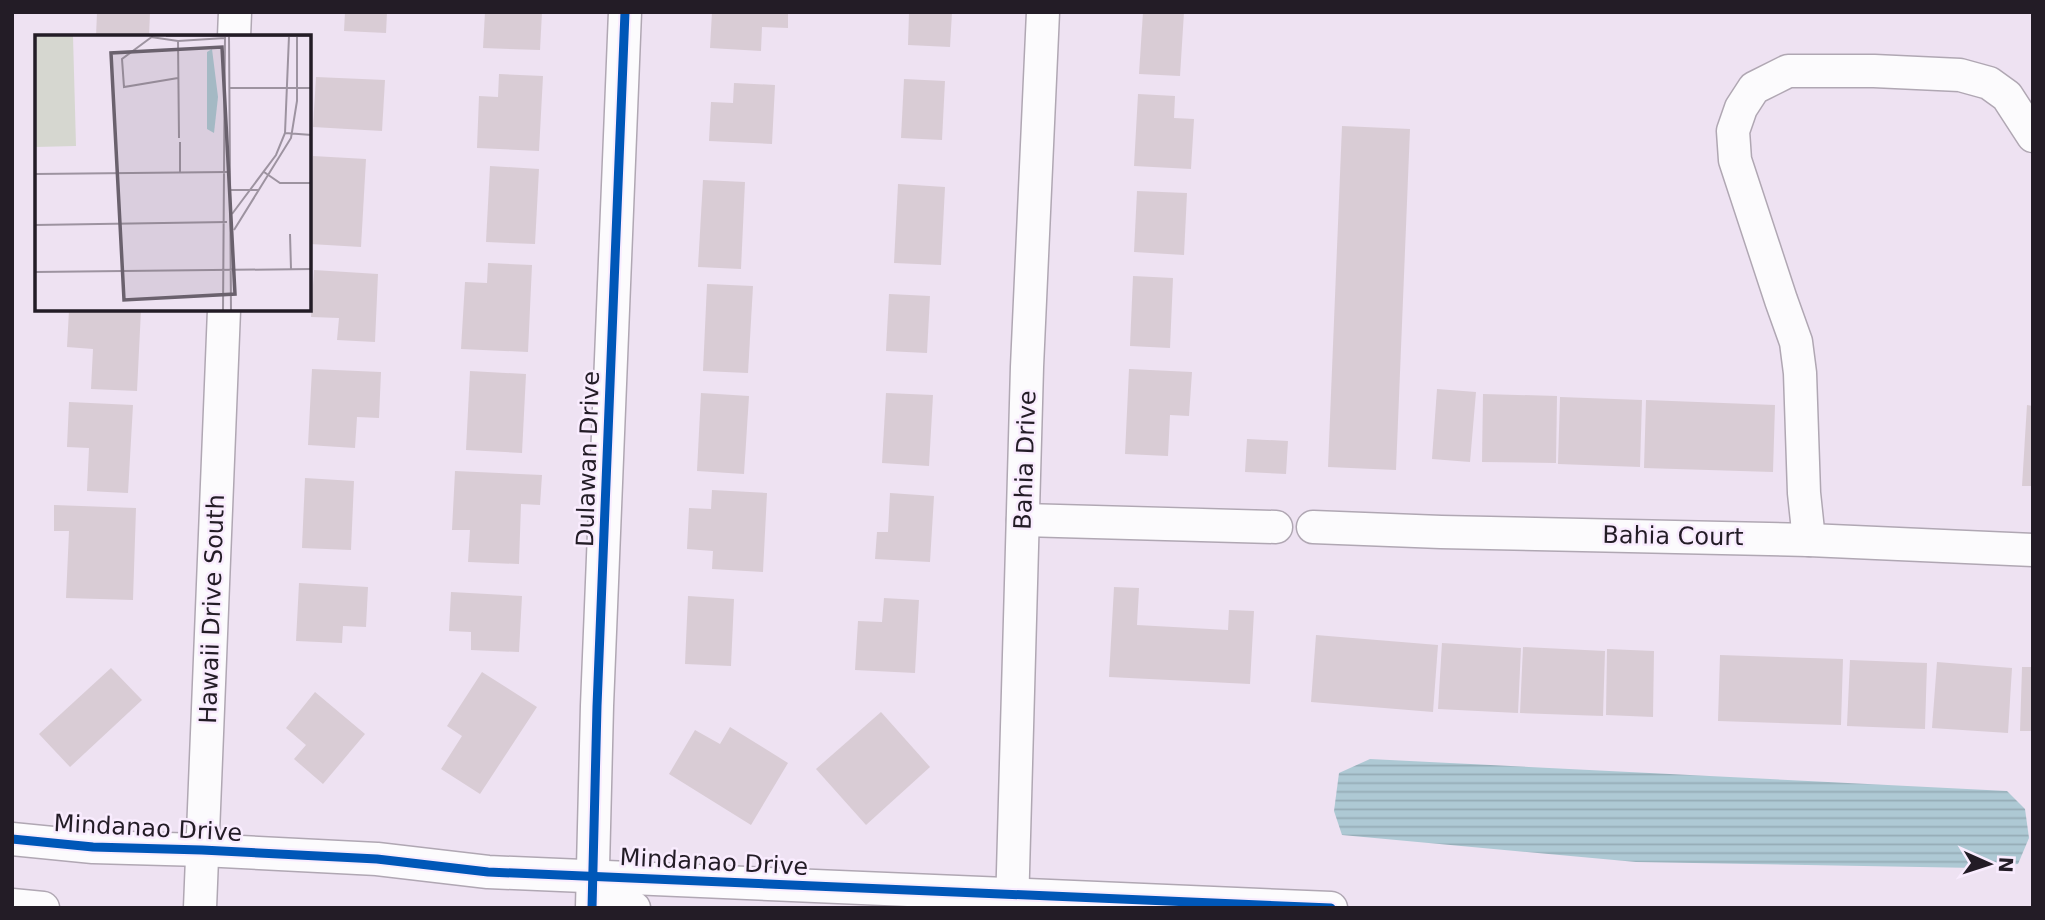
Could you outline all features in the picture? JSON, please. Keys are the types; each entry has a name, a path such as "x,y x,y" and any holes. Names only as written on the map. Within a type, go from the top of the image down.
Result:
{"street":[{"path":"234,35 235,12"},
{"name":"Dulawan Drive","path":"592,908 597,706 625,12"},
{"name":"Bahia Drive","path":"1012,902 1027,366 1044,12"},
{"path":"1809,540 1796,342 1735,160 1733,131 1741,108 1754,88 1788,71 1960,75 1989,83 2007,96 2033,136"},
{"name":"Hawaii Drive South","path":"200,908 224,312"},
{"path":"1023,520 1276,527"},
{"name":"Bahia Court","path":"1313,527 1809,540 2033,550"},
{"name":"Mindanao Drive","path":"12,839 93,847 202,849 377,859 488,872 593,876 853,898 1331,908"},
{"path":"593,876 634,908"},
{"path":"12,905 43,908"}],"water":[{"path":"1370,759 2007,791 2025,809 2029,838 2018,864 1977,868 1636,862 1342,835 1334,811 1339,773"}],"building":[{"path":"97,12 150,12 149,35 96,35"},
{"path":"345,12 387,12 386,33 344,31"},
{"path":"485,12 542,12 540,50 483,48"},
{"path":"712,12 788,12 788,28 762,27 761,51 710,48"},
{"path":"909,12 952,12 950,47 908,45"},
{"path":"1143,12 1184,12 1180,76 1139,74"},
{"path":"499,74 543,76 539,151 477,148 479,96 498,97"},
{"path":"316,77 385,80 382,131 313,127"},
{"path":"904,79 945,81 942,140 901,138"},
{"path":"734,83 775,85 772,144 709,141 711,102 733,103"},
{"path":"1138,94 1175,96 1174,118 1194,119 1191,169 1134,166"},
{"path":"1342,126 1410,129 1396,470 1328,467"},
{"path":"313,156 366,159 361,247 312,244"},
{"path":"490,166 539,169 535,244 486,242"},
{"path":"703,180 745,182 741,269 698,267"},
{"path":"898,184 945,187 941,265 894,263"},
{"path":"1137,191 1187,193 1184,255 1134,252"},
{"path":"488,263 532,265 528,352 461,349 465,282 487,283"},
{"path":"314,270 378,274 375,342 337,340 339,318 311,317"},
{"path":"1133,276 1173,278 1170,348 1130,346"},
{"path":"707,284 753,286 748,373 703,371"},
{"path":"889,294 930,296 927,353 886,351"},
{"path":"69,312 141,312 137,391 91,389 93,349 67,347"},
{"path":"312,369 381,372 379,418 357,417 355,448 308,445"},
{"path":"1129,369 1192,372 1189,416 1170,415 1168,456 1125,454"},
{"path":"470,371 526,374 522,453 466,450"},
{"path":"1437,389 1476,392 1470,462 1432,459"},
{"path":"701,393 749,396 744,474 697,471"},
{"path":"886,393 933,395 929,466 882,463"},
{"path":"1483,394 1557,396 1556,463 1482,462"},
{"path":"1560,397 1642,400 1640,467 1558,464"},
{"path":"1646,400 1775,405 1773,472 1644,468"},
{"path":"69,402 133,405 128,493 87,491 89,448 67,447"},
{"path":"2027,405 2033,406 2033,486 2022,486"},
{"path":"1247,439 1288,441 1286,474 1245,472"},
{"path":"455,471 542,475 540,505 521,504 519,564 468,562 470,530 452,530"},
{"path":"305,478 354,481 351,550 302,548"},
{"path":"712,490 767,493 763,572 712,569 713,551 687,549 689,508 711,509"},
{"path":"890,493 934,496 930,562 875,559 877,532 888,532"},
{"path":"54,505 136,508 133,600 66,598 69,531 54,531"},
{"path":"299,583 368,587 366,627 343,626 342,643 296,641"},
{"path":"1114,587 1139,588 1137,625 1228,630 1229,610 1254,611 1250,684 1109,677"},
{"path":"451,592 522,596 519,652 471,650 471,632 449,631"},
{"path":"688,596 734,599 731,666 685,664"},
{"path":"884,598 919,600 915,673 855,670 858,621 882,622"},
{"path":"1316,635 1438,645 1433,712 1311,702"},
{"path":"1442,643 1521,648 1518,713 1438,709"},
{"path":"1523,647 1605,651 1603,716 1520,713"},
{"path":"1607,649 1654,651 1653,717 1606,715"},
{"path":"1720,655 1843,659 1841,725 1718,721"},
{"path":"1850,660 1927,663 1925,729 1847,726"},
{"path":"1937,662 2012,668 2008,733 1932,728"},
{"path":"2022,667 2033,667 2033,731 2020,731"},
{"path":"111,668 142,700 70,767 39,734"},
{"path":"482,672 537,707 480,794 441,769 462,736 447,726"},
{"path":"315,692 365,734 323,784 294,759 306,745 286,728"},
{"path":"881,712 930,767 866,825 816,769"},
{"path":"730,727 788,763 751,825 669,774 695,730 720,744"}],"cycle path":[{"path":"592,908 597,706 625,12"},
{"path":"12,839 93,847 377,859 488,872 1331,908"}]}
